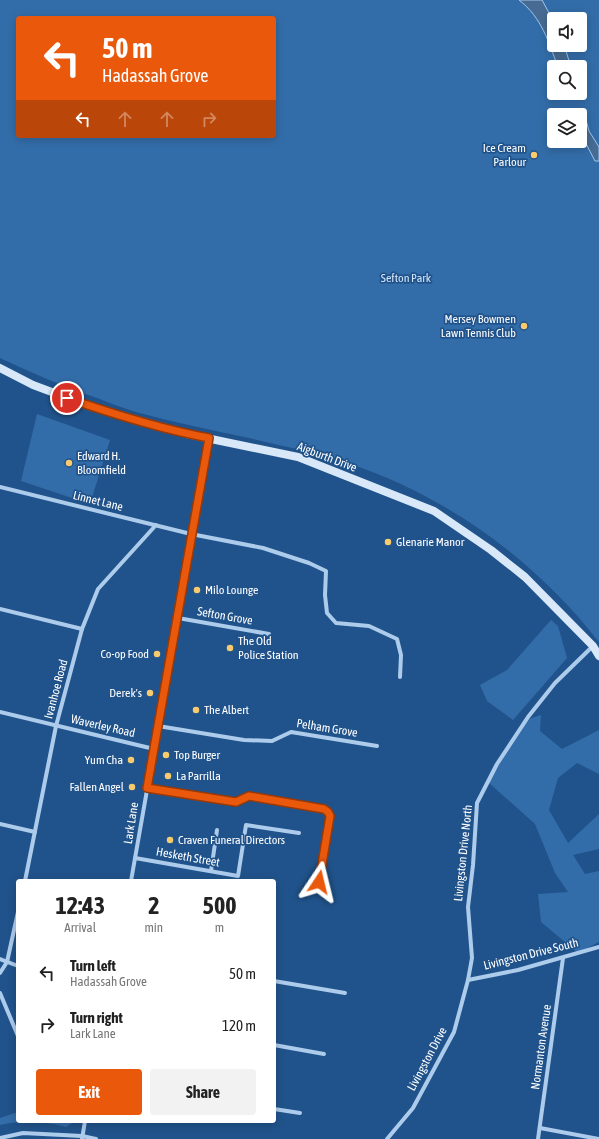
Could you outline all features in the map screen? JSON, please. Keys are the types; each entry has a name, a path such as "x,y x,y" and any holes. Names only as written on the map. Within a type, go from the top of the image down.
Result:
{"street":[{"name":"Aigburth Drive","path":"0,368 33,385 92,407 187,434 298,457 434,511 491,550 525,577 592,646 599,656"},
{"name":"Lark Lane","path":"131,879 209,438"},
{"name":"Linnet Lane","path":"0,487 191,534 263,548 309,563 326,571 325,595 327,614 336,623 369,626 397,639 401,655 400,676"},
{"name":"Ivanhoe Road","path":"25,879 56,726 82,630 98,589 156,525"},
{"path":"0,609 82,630"},
{"name":"Sefton Grove","path":"178,618 269,634"},
{"name":"Livingston Drive North","path":"468,980 472,958 468,907 473,865 477,803 497,764 528,717 555,683 592,646"},
{"name":"Waverley Road","path":"0,712 154,749"},
{"name":"Pelham Grove","path":"158,726 244,740 272,741 290,732 377,746"},
{"path":"147,788 236,802 249,796 324,809 330,816 319,882"},
{"path":"0,824 35,832"},
{"name":"Hesketh Street","path":"135,858 238,876 246,825 299,833"},
{"path":"211,871 218,830"},
{"path":"0,973 7,962 16,921"},
{"name":"Livingston Drive South","path":"468,980 518,970 599,947"},
{"name":"Normanton Avenue","path":"538,1139 563,958"},
{"path":"0,960 16,965"},
{"name":"Livingston Drive","path":"387,1139 413,1108 454,1032 468,980"},
{"path":"276,981 345,993"},
{"path":"0,993 16,1031"},
{"path":"276,1045 324,1054"},
{"path":"276,1109 300,1113"},
{"path":"82,1138 85,1123"},
{"path":"540,1128 599,1139"},
{"path":"0,1138 23,1133 96,1139"}],"green space":[{"name":"Sefton Park","path":"0,0 599,0 599,642 574,612 547,584 518,558 487,534 420,493 385,477 336,459 150,416 60,384 0,358"},
{"path":"37,414 110,440 90,504 21,481"},
{"path":"551,620 558,626 567,658 513,720 487,701 480,685 507,670"},
{"path":"541,715 540,731 562,749 599,730 599,774 577,763 558,778 549,810 568,843 599,814 599,849 573,855 585,874 599,871 599,942 578,953 541,922 538,894 568,892 555,873 535,824 488,782 526,720"},
{"path":"16,1113 16,1122 0,1125 0,1118"},
{"path":"50,1123 72,1123 66,1127"}],"shaded area":[{"path":"519,0 542,0 549,12 547,12 547,39 539,22 527,7"},
{"path":"552,52 566,52 569,60 555,60"},
{"path":"587,124 589,131 599,147 599,161 595,161 587,146"}],"place":[{"name":"Ice Cream Parlour","path":"534,155"},
{"name":"Mersey Bowmen Lawn Tennis Club","path":"524,326"},
{"name":"Edward H. Bloomfield","path":"69,463"},
{"name":"Glenarie Manor","path":"388,542"},
{"name":"Milo Lounge","path":"197,590"},
{"name":"The Old Police Station","path":"230,648"},
{"name":"Co-op Food","path":"157,654"},
{"name":"Derek's","path":"150,693"},
{"name":"The Albert","path":"196,710"},
{"name":"Top Burger","path":"166,755"},
{"name":"Yum Cha","path":"131,760"},
{"name":"La Parrilla","path":"168,776"},
{"name":"Fallen Angel","path":"132,787"},
{"name":"Craven Funeral Directors","path":"170,840"}],"route":[{"path":"67,398 92,407 187,434 209,438 147,788 236,802 249,796 324,809 330,816 319,882"}]}
